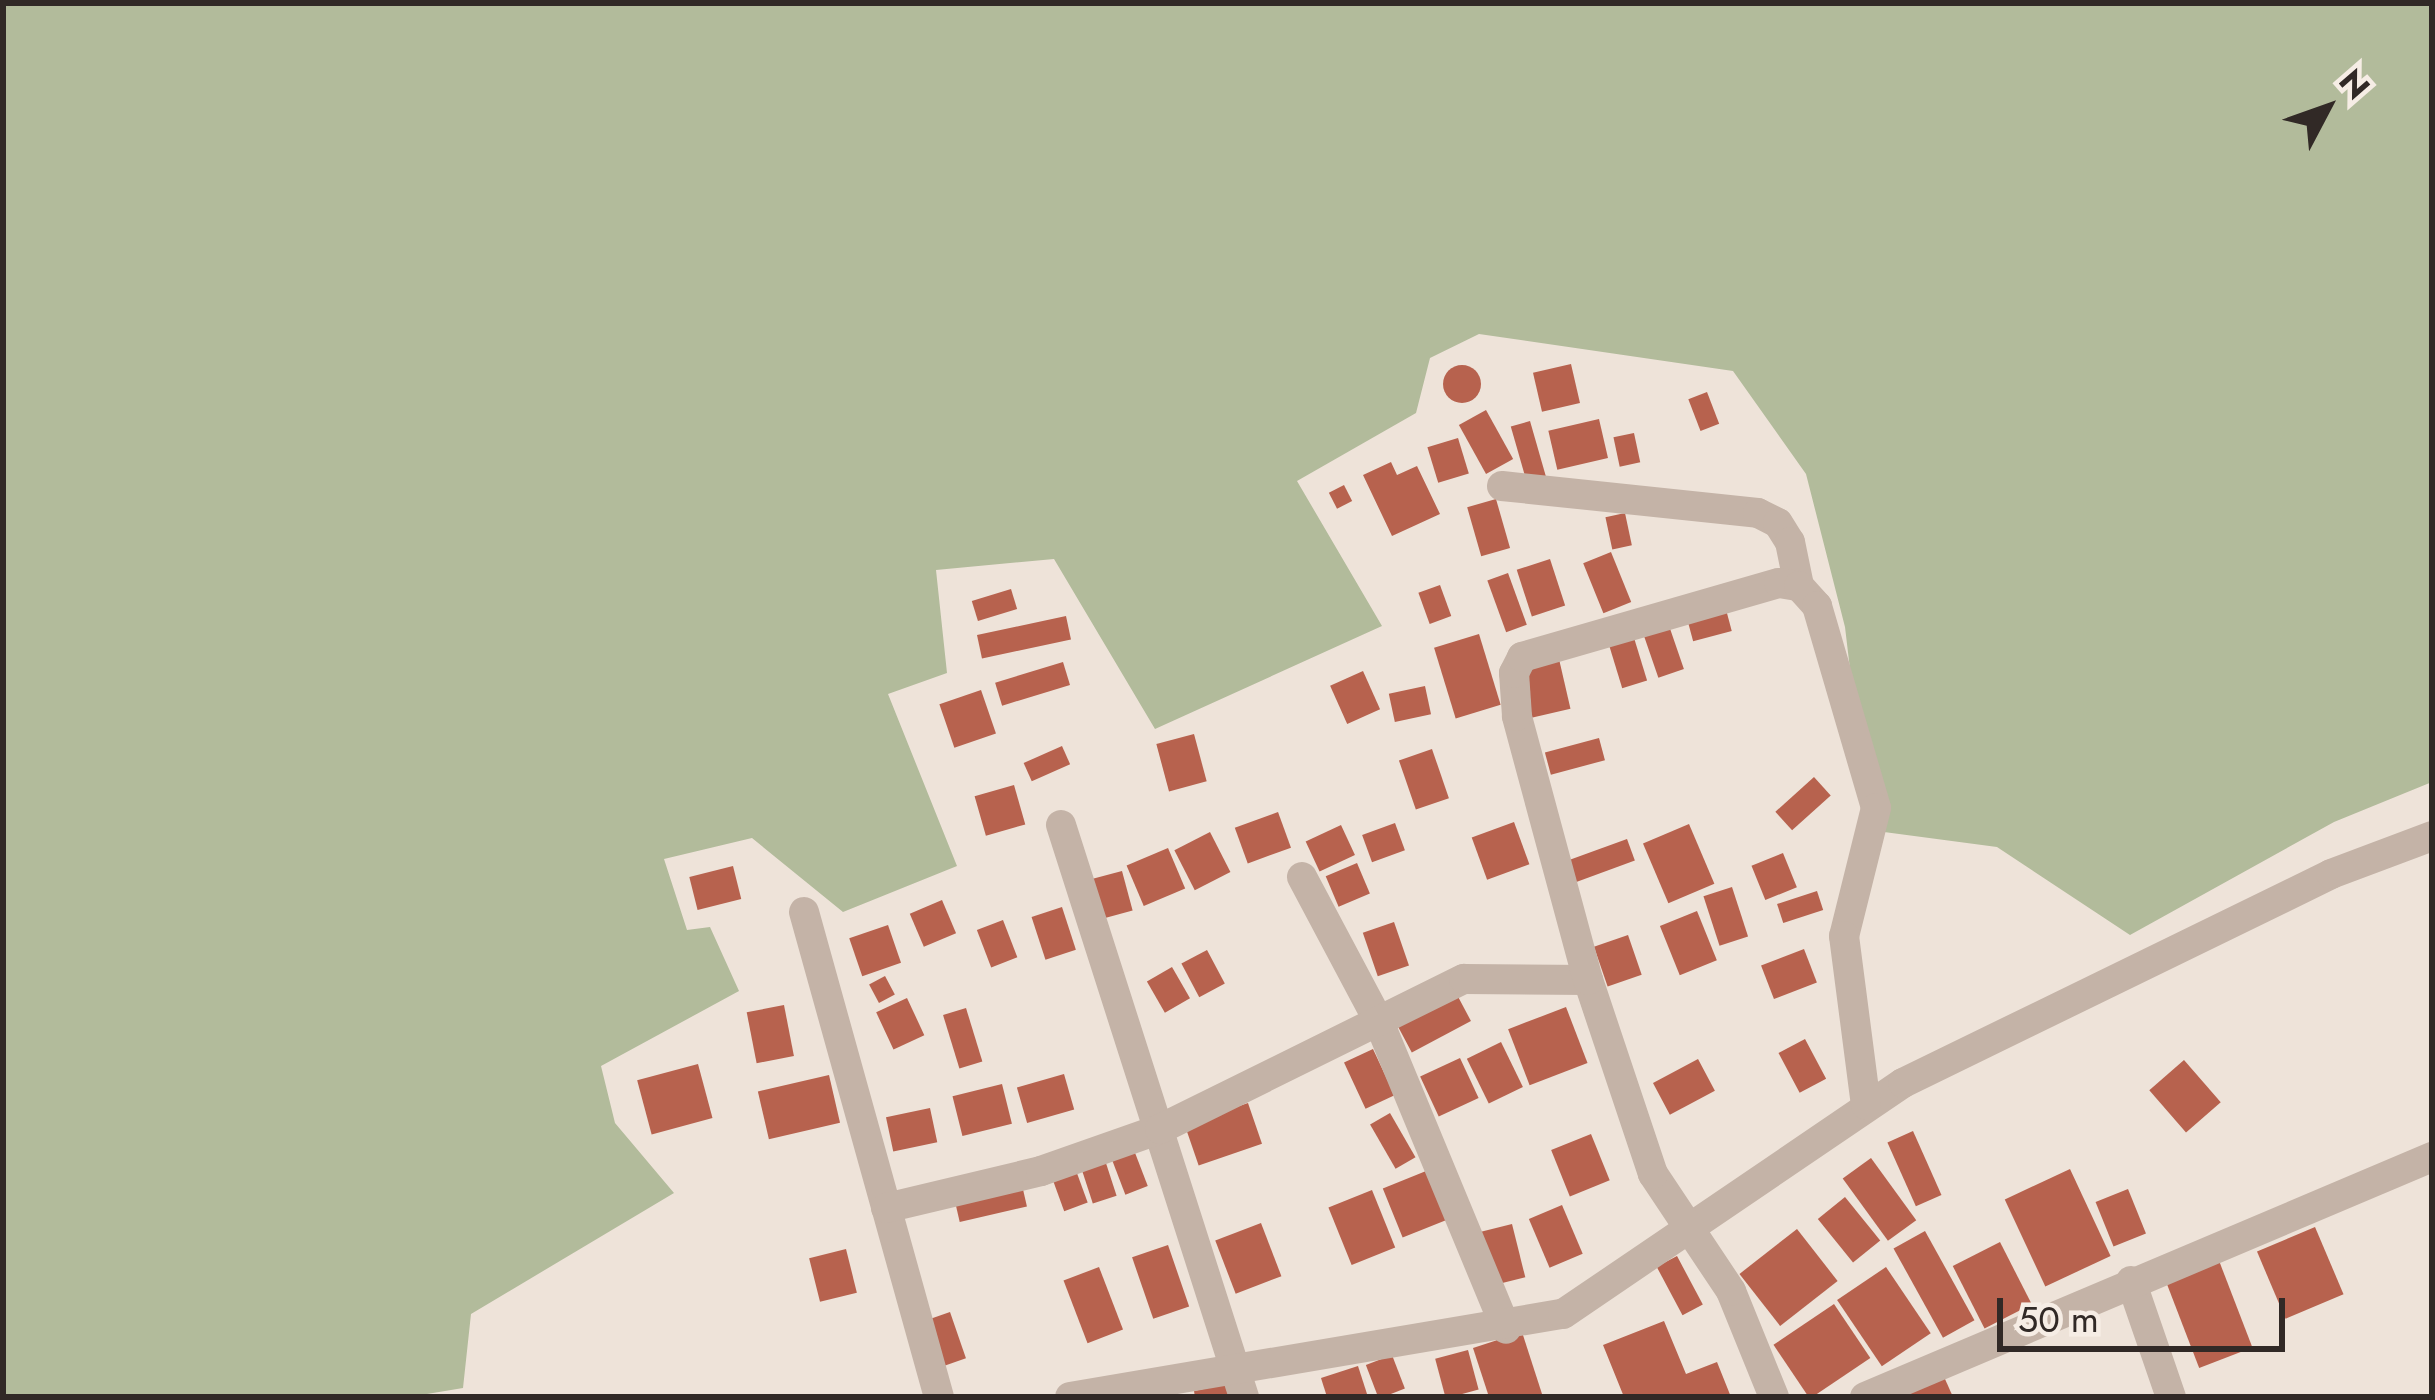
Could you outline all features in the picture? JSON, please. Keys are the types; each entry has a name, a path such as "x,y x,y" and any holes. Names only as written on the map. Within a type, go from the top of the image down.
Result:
{"street":[{"path":"1502,486 1758,513 1778,523 1790,542 1799,586 1825,624 1876,808 1844,936 1866,1105"},
{"path":"1774,1397 1731,1291 1687,1232 1653,1174 1588,980 1517,716 1514,673 1522,657 1762,586 1799,586"},
{"path":"1061,825 1240,1383"},
{"path":"1070,1397 1240,1383 1563,1314 1866,1105 2331,874 2432,836"},
{"path":"1302,877 1379,1022 1506,1329"},
{"path":"804,912 939,1397"},
{"path":"886,1208 1041,1171 1160,1129 1464,979 1588,980"},
{"path":"1865,1397 2432,1156"},
{"path":"2132,1281 2171,1397"}],"green space":[{"path":"3,3 2432,3 2432,782 2334,822 2130,935 1997,847 1869,830 1845,627 1806,474 1733,371 1479,334 1430,358 1416,413 1297,481 1382,626 1155,729 1054,559 936,570 947,673 888,694 957,866 843,912 752,838 664,859 687,930 710,927 739,991 601,1066 615,1123 674,1193 471,1314 463,1388 409,1397 3,1397"}],"building":[{"path":"1571,364 1580,403 1542,412 1533,373"},
{"path":"1462,365 1476,370 1481,384 1476,398 1462,403 1448,398 1443,384 1448,370"},
{"path":"1707,392 1719,424 1701,431 1688,399"},
{"path":"1486,410 1513,459 1486,474 1459,425"},
{"path":"1599,419 1608,458 1557,470 1548,431"},
{"path":"1530,421 1546,477 1527,482 1511,427"},
{"path":"1634,433 1640,462 1620,467 1613,437"},
{"path":"1458,438 1469,473 1438,483 1427,447"},
{"path":"1391,462 1397,475 1417,466 1440,514 1392,536 1363,475"},
{"path":"1344,485 1352,501 1337,509 1329,493"},
{"path":"1496,499 1510,548 1481,556 1467,507"},
{"path":"1625,513 1632,545 1612,549 1605,517"},
{"path":"1611,552 1631,602 1603,613 1583,563"},
{"path":"1550,559 1565,606 1532,616 1517,570"},
{"path":"1508,573 1527,625 1506,632 1487,581"},
{"path":"1440,585 1451,616 1430,624 1418,593"},
{"path":"1011,589 1017,609 978,621 972,601"},
{"path":"1724,602 1732,631 1693,641 1685,612"},
{"path":"1066,616 1071,639 982,658 977,635"},
{"path":"1666,617 1684,669 1658,678 1640,626"},
{"path":"1631,628 1647,681 1622,688 1606,636"},
{"path":"1479,634 1501,705 1456,719 1434,648"},
{"path":"1559,659 1570,709 1531,718 1519,668"},
{"path":"1063,662 1070,685 1002,706 995,683"},
{"path":"1363,671 1380,709 1347,724 1330,686"},
{"path":"1425,686 1431,714 1395,722 1389,694"},
{"path":"981,690 996,733 954,748 939,704"},
{"path":"1194,734 1207,781 1169,791 1156,744"},
{"path":"1599,738 1605,760 1551,775 1545,752"},
{"path":"1062,746 1070,764 1032,781 1024,763"},
{"path":"1432,749 1449,798 1416,810 1399,760"},
{"path":"1814,777 1831,796 1792,830 1775,812"},
{"path":"1014,785 1025,824 986,836 975,796"},
{"path":"1278,812 1291,848 1248,863 1235,828"},
{"path":"1514,822 1529,864 1487,880 1472,837"},
{"path":"1395,823 1405,850 1372,862 1362,835"},
{"path":"1689,824 1714,884 1668,903 1643,844"},
{"path":"1341,825 1355,855 1320,871 1306,841"},
{"path":"1210,832 1230,872 1195,890 1174,850"},
{"path":"1627,839 1635,861 1576,882 1568,861"},
{"path":"1168,848 1185,889 1144,906 1127,866"},
{"path":"1783,853 1797,887 1765,900 1751,866"},
{"path":"1357,863 1370,893 1339,907 1326,876"},
{"path":"733,866 741,899 698,910 689,877"},
{"path":"1122,871 1133,911 1096,920 1085,881"},
{"path":"1732,887 1748,936 1720,946 1703,896"},
{"path":"1817,891 1823,910 1783,923 1777,904"},
{"path":"942,900 956,933 924,947 910,914"},
{"path":"1062,907 1076,950 1045,960 1032,917"},
{"path":"1697,911 1717,960 1680,975 1660,926"},
{"path":"1003,920 1017,957 991,967 977,930"},
{"path":"1394,922 1409,965 1378,976 1363,933"},
{"path":"888,925 901,963 862,976 849,938"},
{"path":"1628,935 1642,975 1608,986 1594,947"},
{"path":"1804,949 1817,983 1774,999 1761,965"},
{"path":"1207,950 1225,984 1199,997 1181,964"},
{"path":"1172,967 1190,998 1165,1013 1147,982"},
{"path":"885,976 895,995 879,1003 869,984"},
{"path":"1455,991 1471,1021 1412,1052 1396,1022"},
{"path":"907,998 924,1035 894,1050 876,1012"},
{"path":"784,1005 794,1056 757,1063 747,1012"},
{"path":"1566,1007 1588,1063 1530,1085 1508,1029"},
{"path":"966,1008 982,1062 959,1069 943,1015"},
{"path":"1805,1039 1826,1079 1800,1093 1779,1053"},
{"path":"1501,1042 1523,1087 1489,1104 1467,1059"},
{"path":"1373,1049 1395,1095 1366,1109 1344,1063"},
{"path":"1460,1058 1479,1098 1439,1116 1420,1077"},
{"path":"1698,1059 1715,1091 1670,1115 1653,1083"},
{"path":"2184,1060 2221,1102 2186,1132 2149,1090"},
{"path":"698,1064 712,1118 652,1134 637,1080"},
{"path":"1064,1074 1074,1110 1027,1123 1017,1088"},
{"path":"829,1075 840,1123 769,1139 758,1091"},
{"path":"1002,1084 1012,1124 962,1136 953,1096"},
{"path":"1248,1103 1262,1144 1199,1165 1185,1125"},
{"path":"930,1108 937,1142 893,1152 886,1117"},
{"path":"1390,1113 1416,1157 1396,1169 1370,1124"},
{"path":"1913,1131 1941,1195 1916,1206 1887,1142"},
{"path":"1591,1134 1610,1180 1570,1196 1551,1150"},
{"path":"1132,1145 1148,1186 1125,1195 1110,1154"},
{"path":"1103,1154 1117,1196 1093,1204 1079,1162"},
{"path":"1871,1158 1916,1220 1888,1241 1843,1179"},
{"path":"1074,1165 1088,1203 1064,1211 1051,1174"},
{"path":"1431,1169 1451,1218 1403,1238 1383,1188"},
{"path":"2070,1169 2111,1256 2045,1286 2005,1199"},
{"path":"1022,1185 1027,1206 960,1222 955,1201"},
{"path":"2128,1189 2146,1234 2114,1247 2096,1202"},
{"path":"1372,1190 1395,1247 1352,1265 1328,1208"},
{"path":"1845,1197 1880,1241 1853,1263 1818,1219"},
{"path":"1562,1205 1583,1254 1550,1268 1529,1219"},
{"path":"1261,1223 1281,1276 1236,1294 1215,1241"},
{"path":"1512,1224 1525,1277 1491,1286 1478,1232"},
{"path":"2315,1227 2344,1294 2286,1319 2257,1252"},
{"path":"1797,1229 1838,1281 1780,1326 1739,1274"},
{"path":"1925,1231 1974,1320 1943,1338 1894,1248"},
{"path":"2000,1242 2032,1304 1985,1328 1953,1266"},
{"path":"1168,1245 1189,1306 1153,1319 1132,1257"},
{"path":"846,1249 857,1293 820,1302 809,1258"},
{"path":"1677,1256 1703,1305 1683,1315 1657,1267"},
{"path":"2218,1258 2252,1348 2199,1368 2165,1278"},
{"path":"1099,1267 1123,1330 1088,1343 1064,1281"},
{"path":"1886,1267 1931,1333 1882,1366 1837,1300"},
{"path":"1834,1304 1870,1358 1809,1397 1773,1345"},
{"path":"950,1312 966,1358 942,1366 926,1320"},
{"path":"1664,1321 1686,1374 1717,1362 1731,1397 1624,1397 1603,1345"},
{"path":"1522,1332 1543,1397 1489,1397 1473,1348"},
{"path":"1468,1350 1479,1390 1445,1397 1435,1359"},
{"path":"1392,1355 1405,1389 1378,1397 1366,1365"},
{"path":"1358,1366 1368,1397 1327,1397 1321,1378"},
{"path":"1941,1370 1953,1397 1905,1397 1901,1388"},
{"path":"1227,1384 1230,1397 1195,1397 1194,1391"}]}
